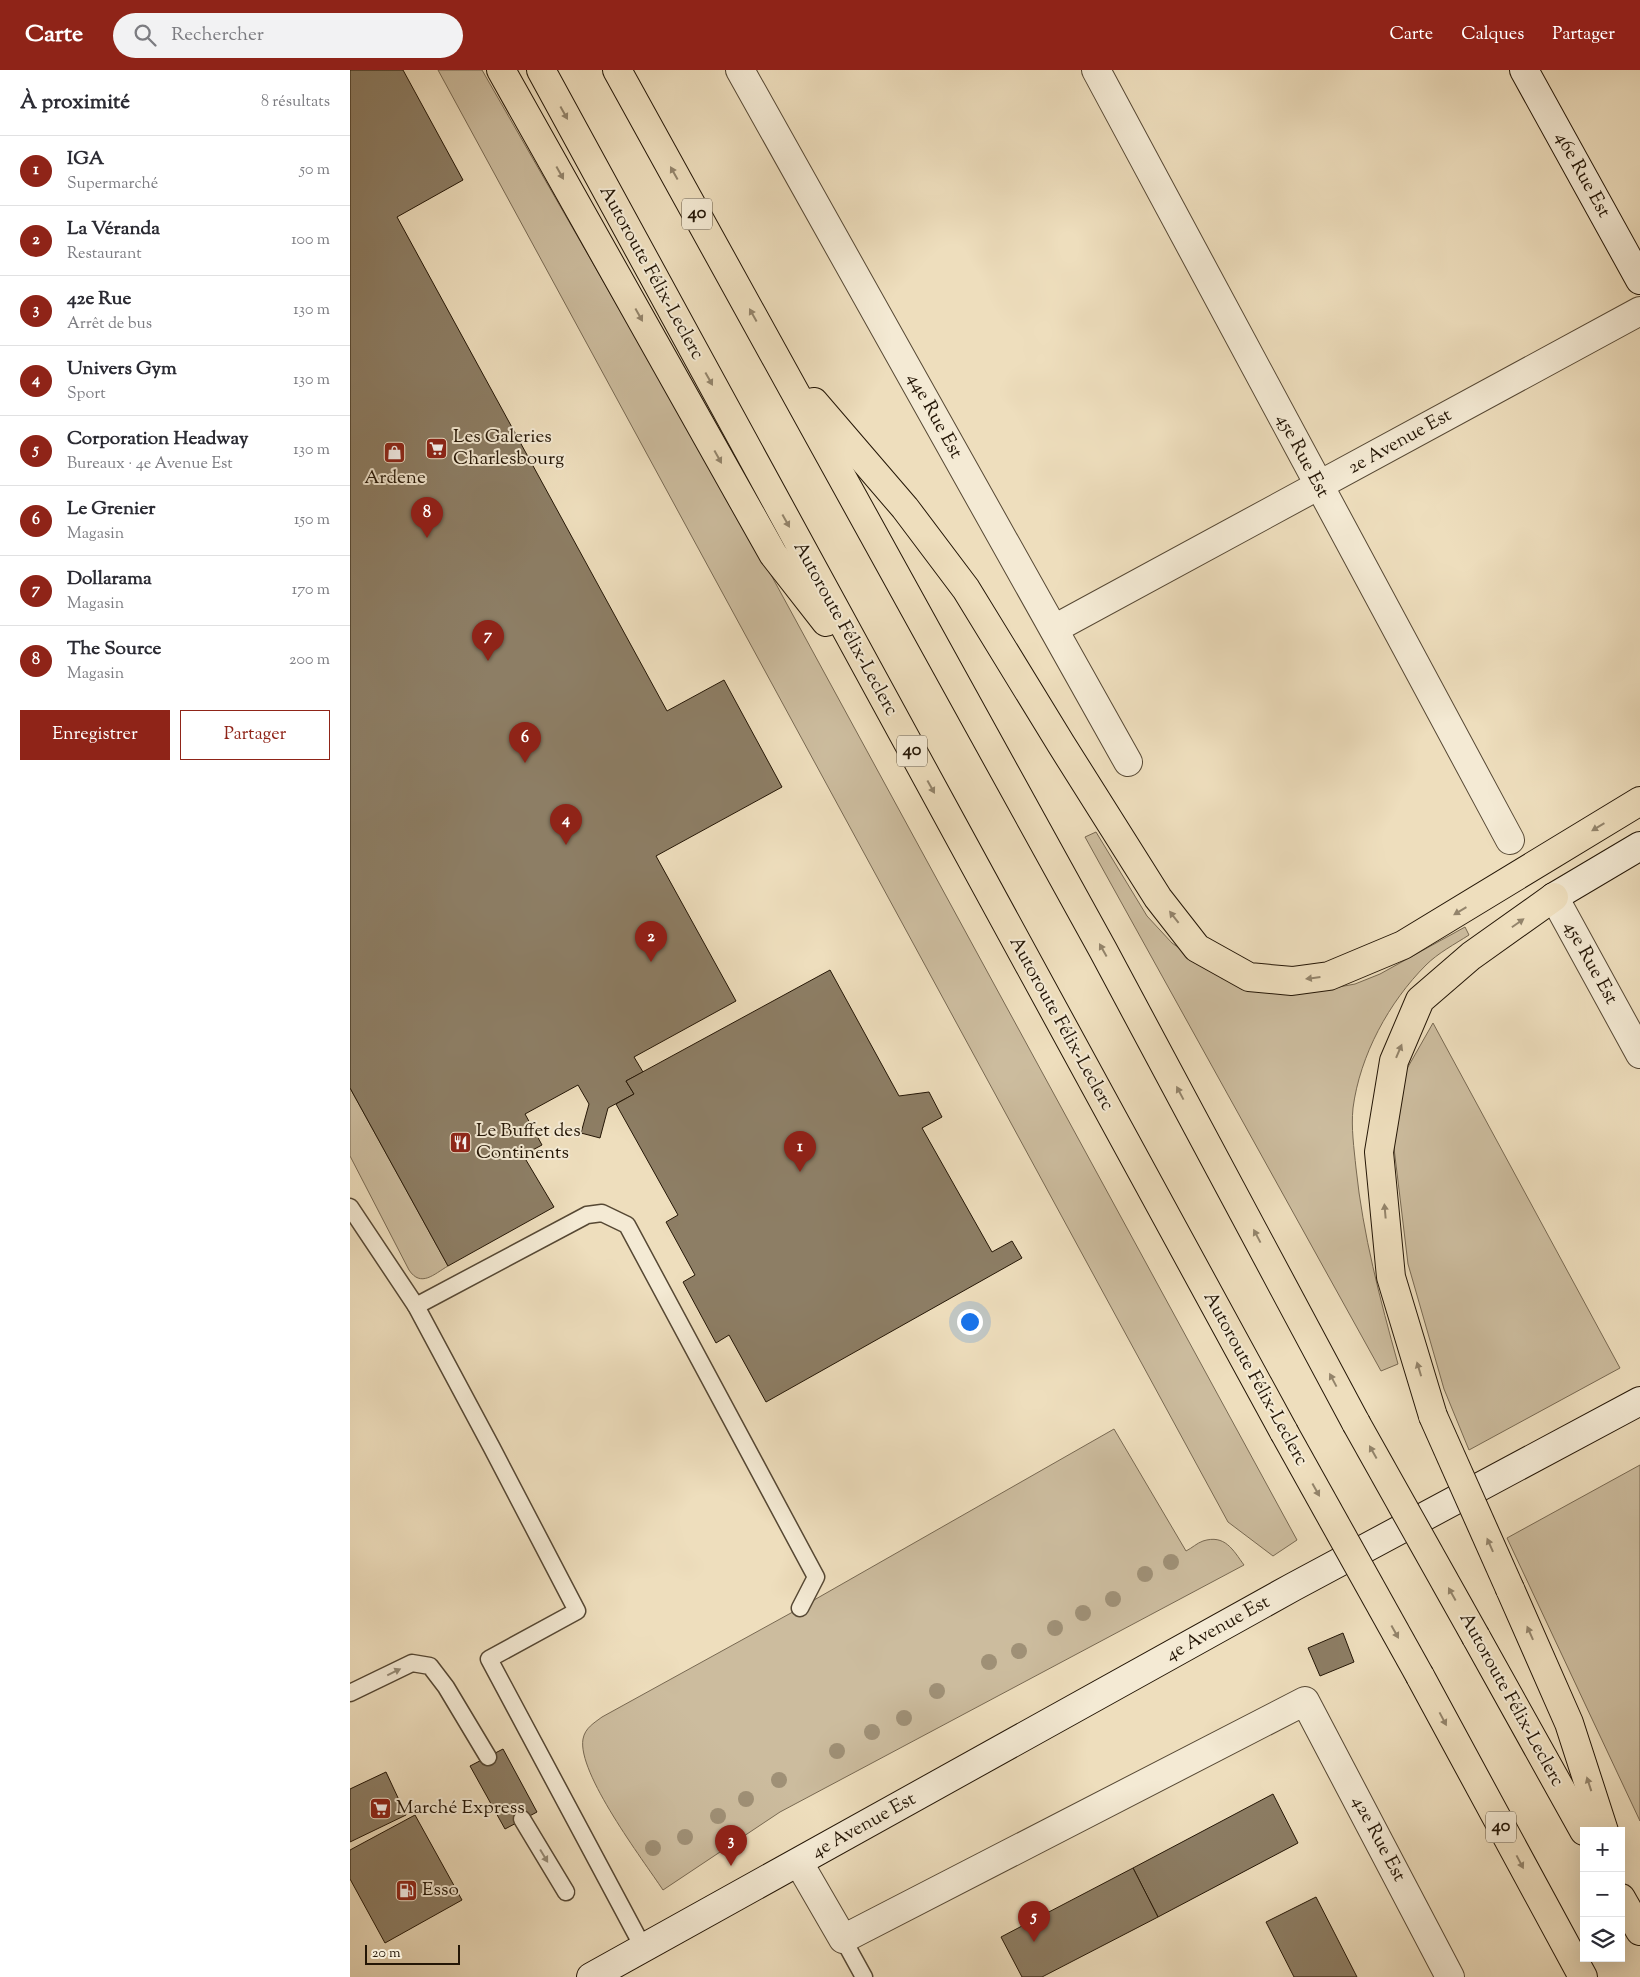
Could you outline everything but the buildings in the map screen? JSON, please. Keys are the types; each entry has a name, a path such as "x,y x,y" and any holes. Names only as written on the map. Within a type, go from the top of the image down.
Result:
{"highway":[{"path":"501,70 773,554 873,680"},
{"name":"Autoroute Félix-Leclerc","path":"541,70 1583,1977"},
{"name":"Autoroute Félix-Leclerc","path":"617,70 1103,950 1356,1423 1582,1827"},
{"path":"777,358 905,508 966,589 1158,898 1197,948 1249,977 1292,981 1329,976 1403,945 1640,801"},
{"path":"1554,897 1470,956 1420,1000 1394,1061 1379,1152 1391,1277 1433,1416 1570,1723 1603,1827"},
{"path":"1625,1897 1631,1915"}],"street":[{"name":"44e Rue Est","path":"740,70 1128,762"},
{"name":"45e Rue Est","path":"1096,70 1510,840"},
{"name":"46e Rue Est","path":"1524,70 1640,280"},
{"name":"2e Avenue Est","path":"1054,629 1319,487 1640,311"},
{"path":"1554,897 1640,846"},
{"name":"45e Rue Est","path":"1554,897 1640,1054"},
{"name":"4e Avenue Est","path":"591,1977 1285,1592 1640,1401"},
{"name":"42e Rue Est","path":"843,1939 1305,1701 1450,1977"},
{"name":"4e Avenue Est","path":"798,1863 843,1939"}],"lane":[{"path":"350,1207 416,1306 577,1611 489,1660 644,1948"},
{"path":"416,1306 587,1215 602,1213 628,1225 816,1576 800,1608"},
{"path":"350,1693 412,1663 430,1666 446,1687 488,1757"},
{"path":"522,1820 566,1892"},
{"path":"843,1939 864,1977"}],"shaded area":[{"path":"438,70 482,70 758,551 1297,1540 1273,1556 1228,1522"},
{"path":"1096,832 1147,916 1172,943 1208,968 1328,989 1355,984 1380,974 1465,927 1469,935 1426,965 1388,1013 1369,1049 1362,1068 1353,1108 1354,1146 1363,1218 1398,1364 1381,1371 1085,837"},
{"path":"1433,1023 1620,1368 1469,1450 1444,1389 1408,1264 1394,1148 1400,1081"},
{"path":"350,1088 448,1266 433,1276 423,1279 418,1278 409,1270 350,1156"},
{"path":"1114,1429 1186,1551 1203,1541 1217,1540 1228,1545 1244,1565 780,1812 663,1890 613,1816 590,1773 584,1754 583,1739 590,1726 602,1717 800,1608"},
{"path":"1640,1465 1640,1821 1507,1538"}],"place":[{"name":"Les Galeries Charlesbourg","path":"437,448"},
{"name":"Ardene","path":"395,452"},
{"name":"The Source","path":"427,538"},
{"name":"Dollarama","path":"488,661"},
{"name":"Le Grenier","path":"525,763"},
{"name":"Univers Gym","path":"566,845"},
{"name":"La Véranda","path":"651,962"},
{"name":"Le Buffet des Continents","path":"460,1142"},
{"name":"IGA","path":"800,1172"},
{"name":"Marché Express","path":"380,1808"},
{"name":"42e Rue","path":"731,1866"},
{"name":"Esso","path":"406,1890"},
{"name":"Corporation Headway","path":"1034,1942"}]}
